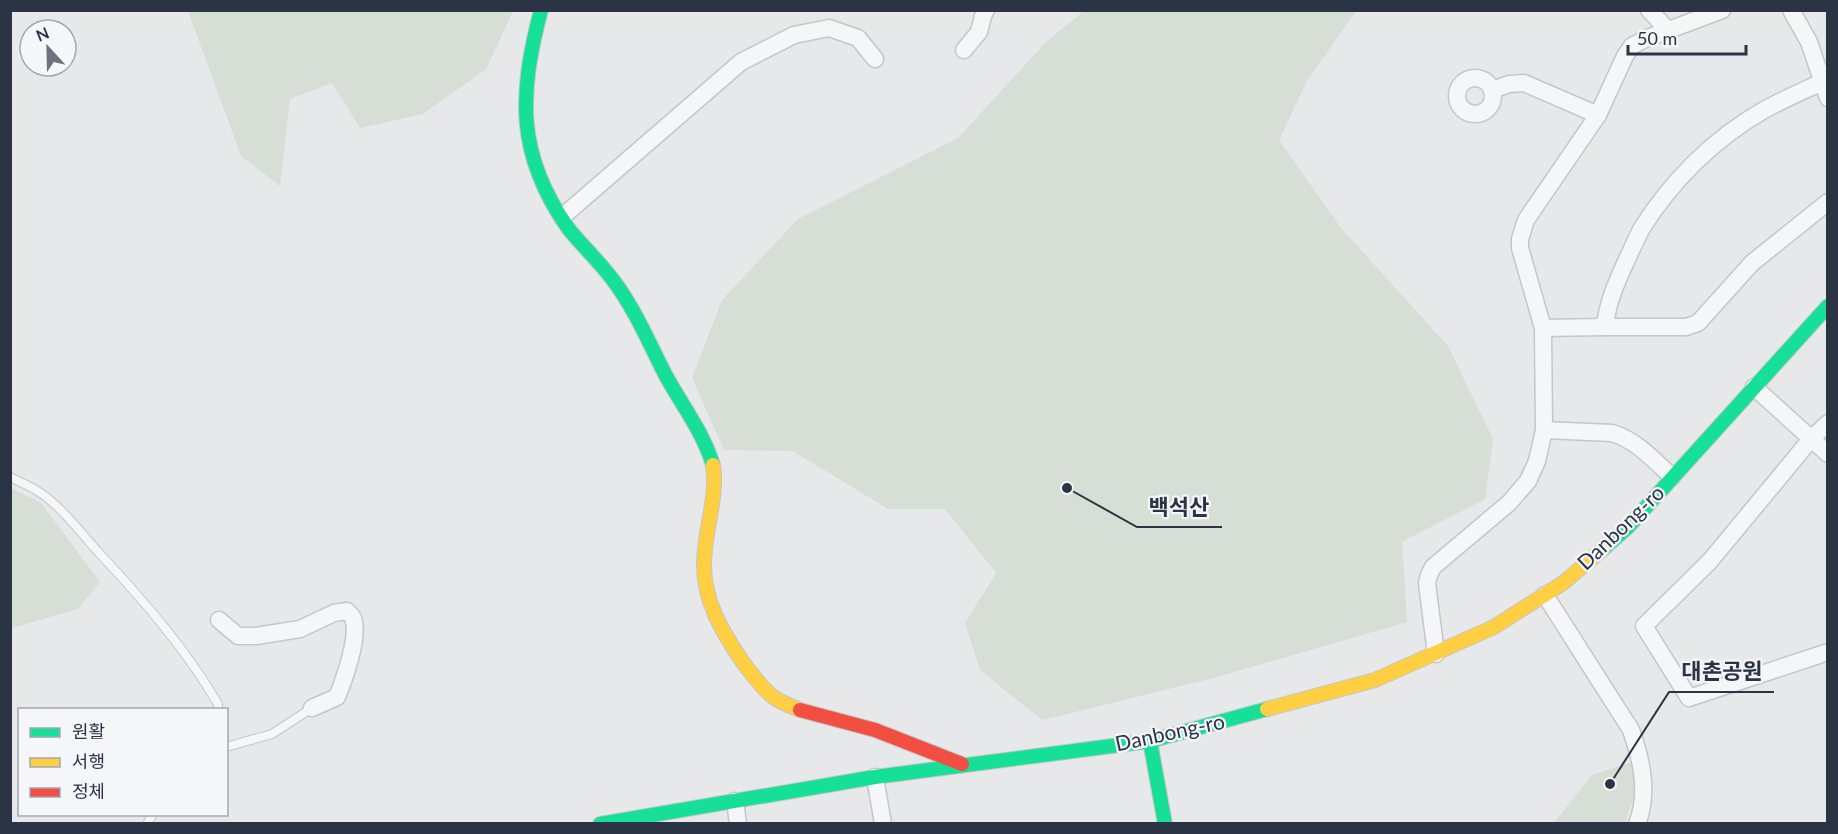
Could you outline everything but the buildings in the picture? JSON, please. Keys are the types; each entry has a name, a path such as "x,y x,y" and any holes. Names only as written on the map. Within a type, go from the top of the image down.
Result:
{"street":[{"path":"541,10 532,40 527,76 525,118 528,141 536,169 551,200 626,299 674,390 703,437 712,460 716,478 704,550 705,589 711,609 752,674 766,691 780,701 813,713 863,726 964,765"},
{"path":"964,50 979,32 986,10"},
{"path":"1649,10 1668,30"},
{"path":"1436,654 1427,583 1429,575 1433,567 1509,502 1528,481 1537,461 1544,430 1543,328 1522,257 1520,239 1522,229 1598,115 1624,56 1632,46 1722,10"},
{"path":"1791,10 1809,42 1827,98"},
{"path":"562,217 741,62 752,56 794,35 829,28 858,38 875,59"},
{"path":"1605,327 1606,312 1617,282 1642,228 1668,192 1694,162 1725,136 1763,110 1822,82"},
{"path":"1492,90 1509,84 1524,83 1598,115"},
{"path":"1543,328 1686,327 1698,323 1752,263 1827,202"},
{"name":"Danbong-ro","path":"600,824 875,777 1150,741 1376,680 1494,627 1563,584 1628,527 1827,306"},
{"path":"1754,387 1827,454"},
{"path":"1827,423 1811,439 1710,561 1644,626 1689,698 1827,652"},
{"name":"Danbong-ro","path":"1544,430 1612,433 1622,436 1631,440 1672,477"},
{"path":"1545,595 1630,730 1639,752 1644,782 1642,810 1637,824"},
{"path":"219,620 238,636 256,636 300,629 334,613 347,611 353,618 354,633 345,677 337,697 312,708"},
{"path":"1150,741 1165,824"},
{"path":"875,777 883,824"},
{"path":"735,801 738,824"}],"lane":[{"path":"10,477 40,493 61,512 133,589 174,637 219,708"},
{"path":"228,746 272,734 312,708"}],"shaded area":[{"path":"1085,10 1356,11 1307,81 1279,140 1341,228 1448,346 1493,439 1485,499 1402,542 1407,622 1210,679 1042,720 980,670 965,623 996,573 945,509 888,509 793,451 724,450 692,378 722,300 798,219 958,138 1046,42"},
{"path":"188,11 513,11 486,69 423,114 360,128 332,83 290,99 280,186 241,156"},
{"path":"11,488 41,503 100,582 78,609 11,630"},
{"path":"1634,761 1635,794 1625,823 1553,824 1592,775"}],"traffic: fast":[{"path":"541,10 526,96 531,149 539,175 551,201 568,228 621,291 666,376 698,430 713,465"},
{"path":"1603,549 1628,527 1828,306"},
{"path":"600,824 875,777 1150,741 1267,709"},
{"path":"1150,741 1165,824"}],"traffic: slow":[{"path":"713,465 714,490 704,565 707,591 715,616 742,661 760,684 775,698 800,710"},
{"path":"1267,709 1375,680 1494,627 1563,583 1603,549"}],"traffic: jam":[{"path":"800,710 875,730 962,764"}],"place":[{"name":"백석산","path":"1067,488"},
{"name":"대촌공원","path":"1610,784"}]}
